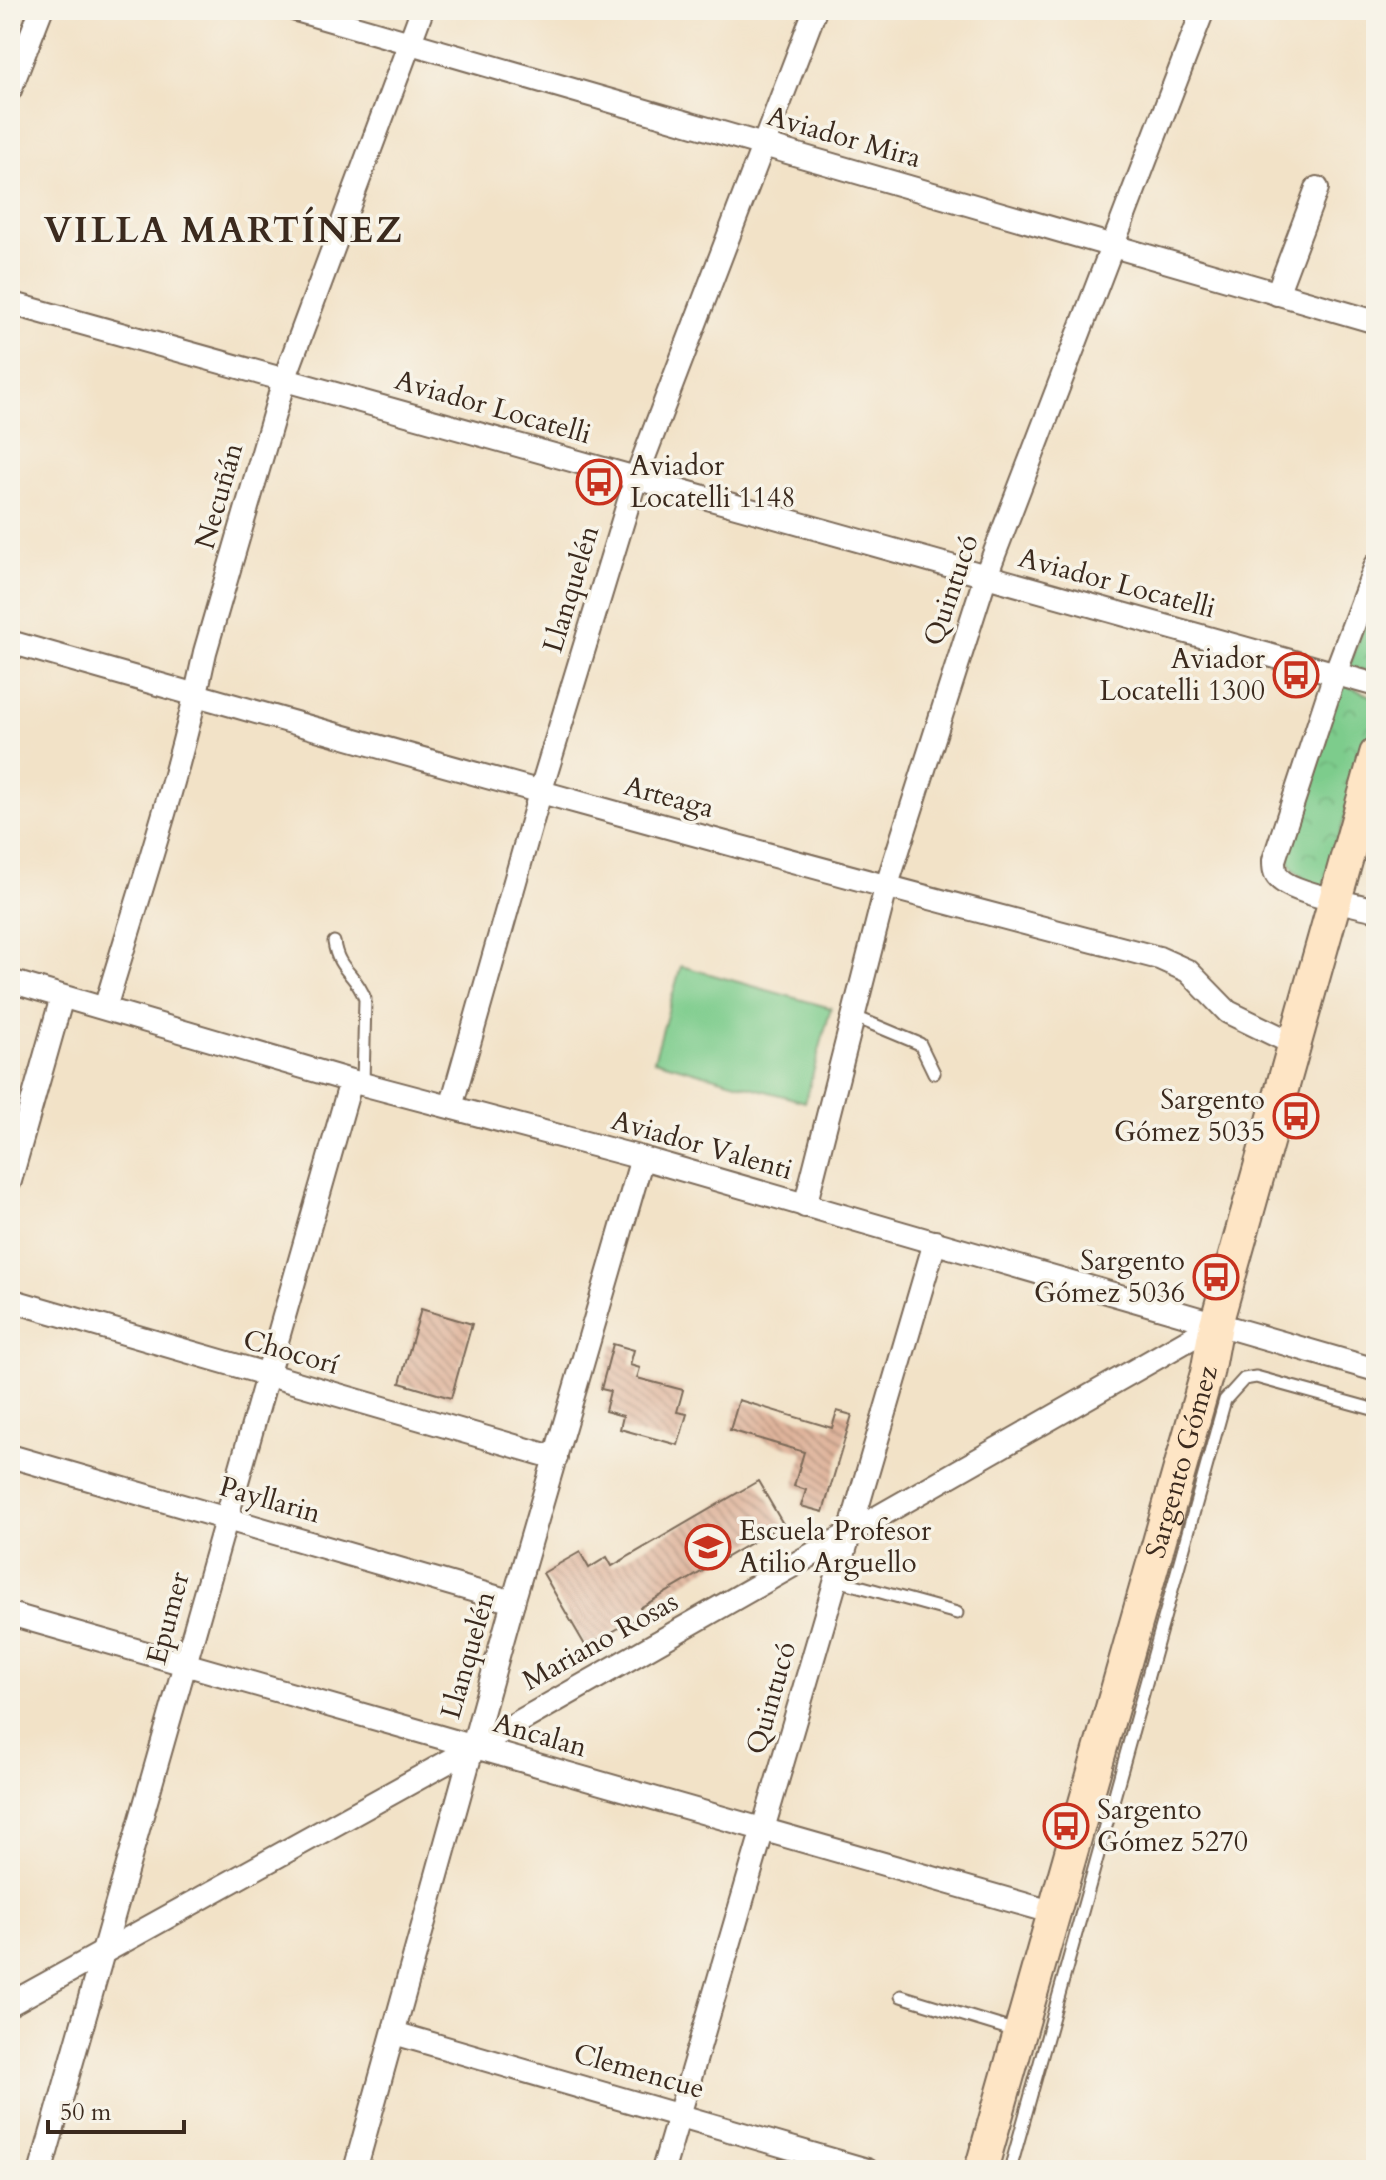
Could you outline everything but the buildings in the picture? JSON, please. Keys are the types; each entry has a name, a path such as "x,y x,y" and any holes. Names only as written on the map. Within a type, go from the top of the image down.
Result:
{"main road":[{"name":"Sargento Gómez","path":"981,2170 1207,1373 1216,1324 1376,754"}],"street":[{"path":"10,90 41,10"},
{"name":"Aviador Mira","path":"296,10 1376,322"},
{"name":"Necuñán","path":"105,1008 284,380 422,10"},
{"name":"Llanquelén","path":"451,1107 540,793 636,478 815,10"},
{"name":"Quintucó","path":"805,1206 886,888 985,578 1203,10"},
{"path":"1277,294 1317,188"},
{"name":"Aviador Locatelli","path":"10,303 1376,685"},
{"path":"1376,565 1335,674 1274,860 1274,869 1280,879 1292,888 1376,910"},
{"name":"Arteaga","path":"10,642 540,793 886,888 1159,958 1188,971 1228,1012 1294,1044"},
{"name":"Aviador Valenti","path":"10,981 357,1082 642,1158 1376,1370"},
{"path":"10,1181 62,997"},
{"name":"Epumer","path":"41,2170 267,1376 357,1082"},
{"name":"Llanquelén","path":"355,2170 513,1602 642,1158"},
{"name":"Quintucó","path":"663,2170 935,1242"},
{"name":"Chocorí","path":"10,1300 556,1458"},
{"name":"Mariano Rosas","path":"10,2004 473,1748 1216,1324"},
{"name":"Payllarin","path":"10,1456 513,1602"},
{"name":"Ancalan","path":"10,1614 1055,1913"},
{"name":"Clemencue","path":"394,2033 867,2170"}],"lane":[{"path":"334,942 336,957 360,986 365,999 357,1082"},
{"path":"853,1016 920,1044 934,1073"},
{"path":"1010,2170 1225,1400 1244,1379 1256,1377 1376,1410"},
{"path":"837,1580 957,1613"},
{"path":"901,1996 1020,2032"}],"green space":[{"path":"1376,593 1376,673 1349,667"},
{"path":"1340,683 1376,698 1376,715 1323,889 1296,872 1288,856"},
{"path":"681,966 831,1008 805,1102 654,1060"}],"place":[{"name":"Aviador Locatelli 1148","path":"599,482"},
{"name":"Aviador Locatelli 1300","path":"1296,675"},
{"name":"Sargento Gómez 5035","path":"1296,1116"},
{"name":"Sargento Gómez 5036","path":"1216,1277"},
{"name":"Escuela Profesor Atilio Arguello","path":"708,1547"},
{"name":"Sargento Gómez 5270","path":"1066,1826"}],"district":[{"name":"VILLA MARTÍNEZ","path":"224,230"}]}
